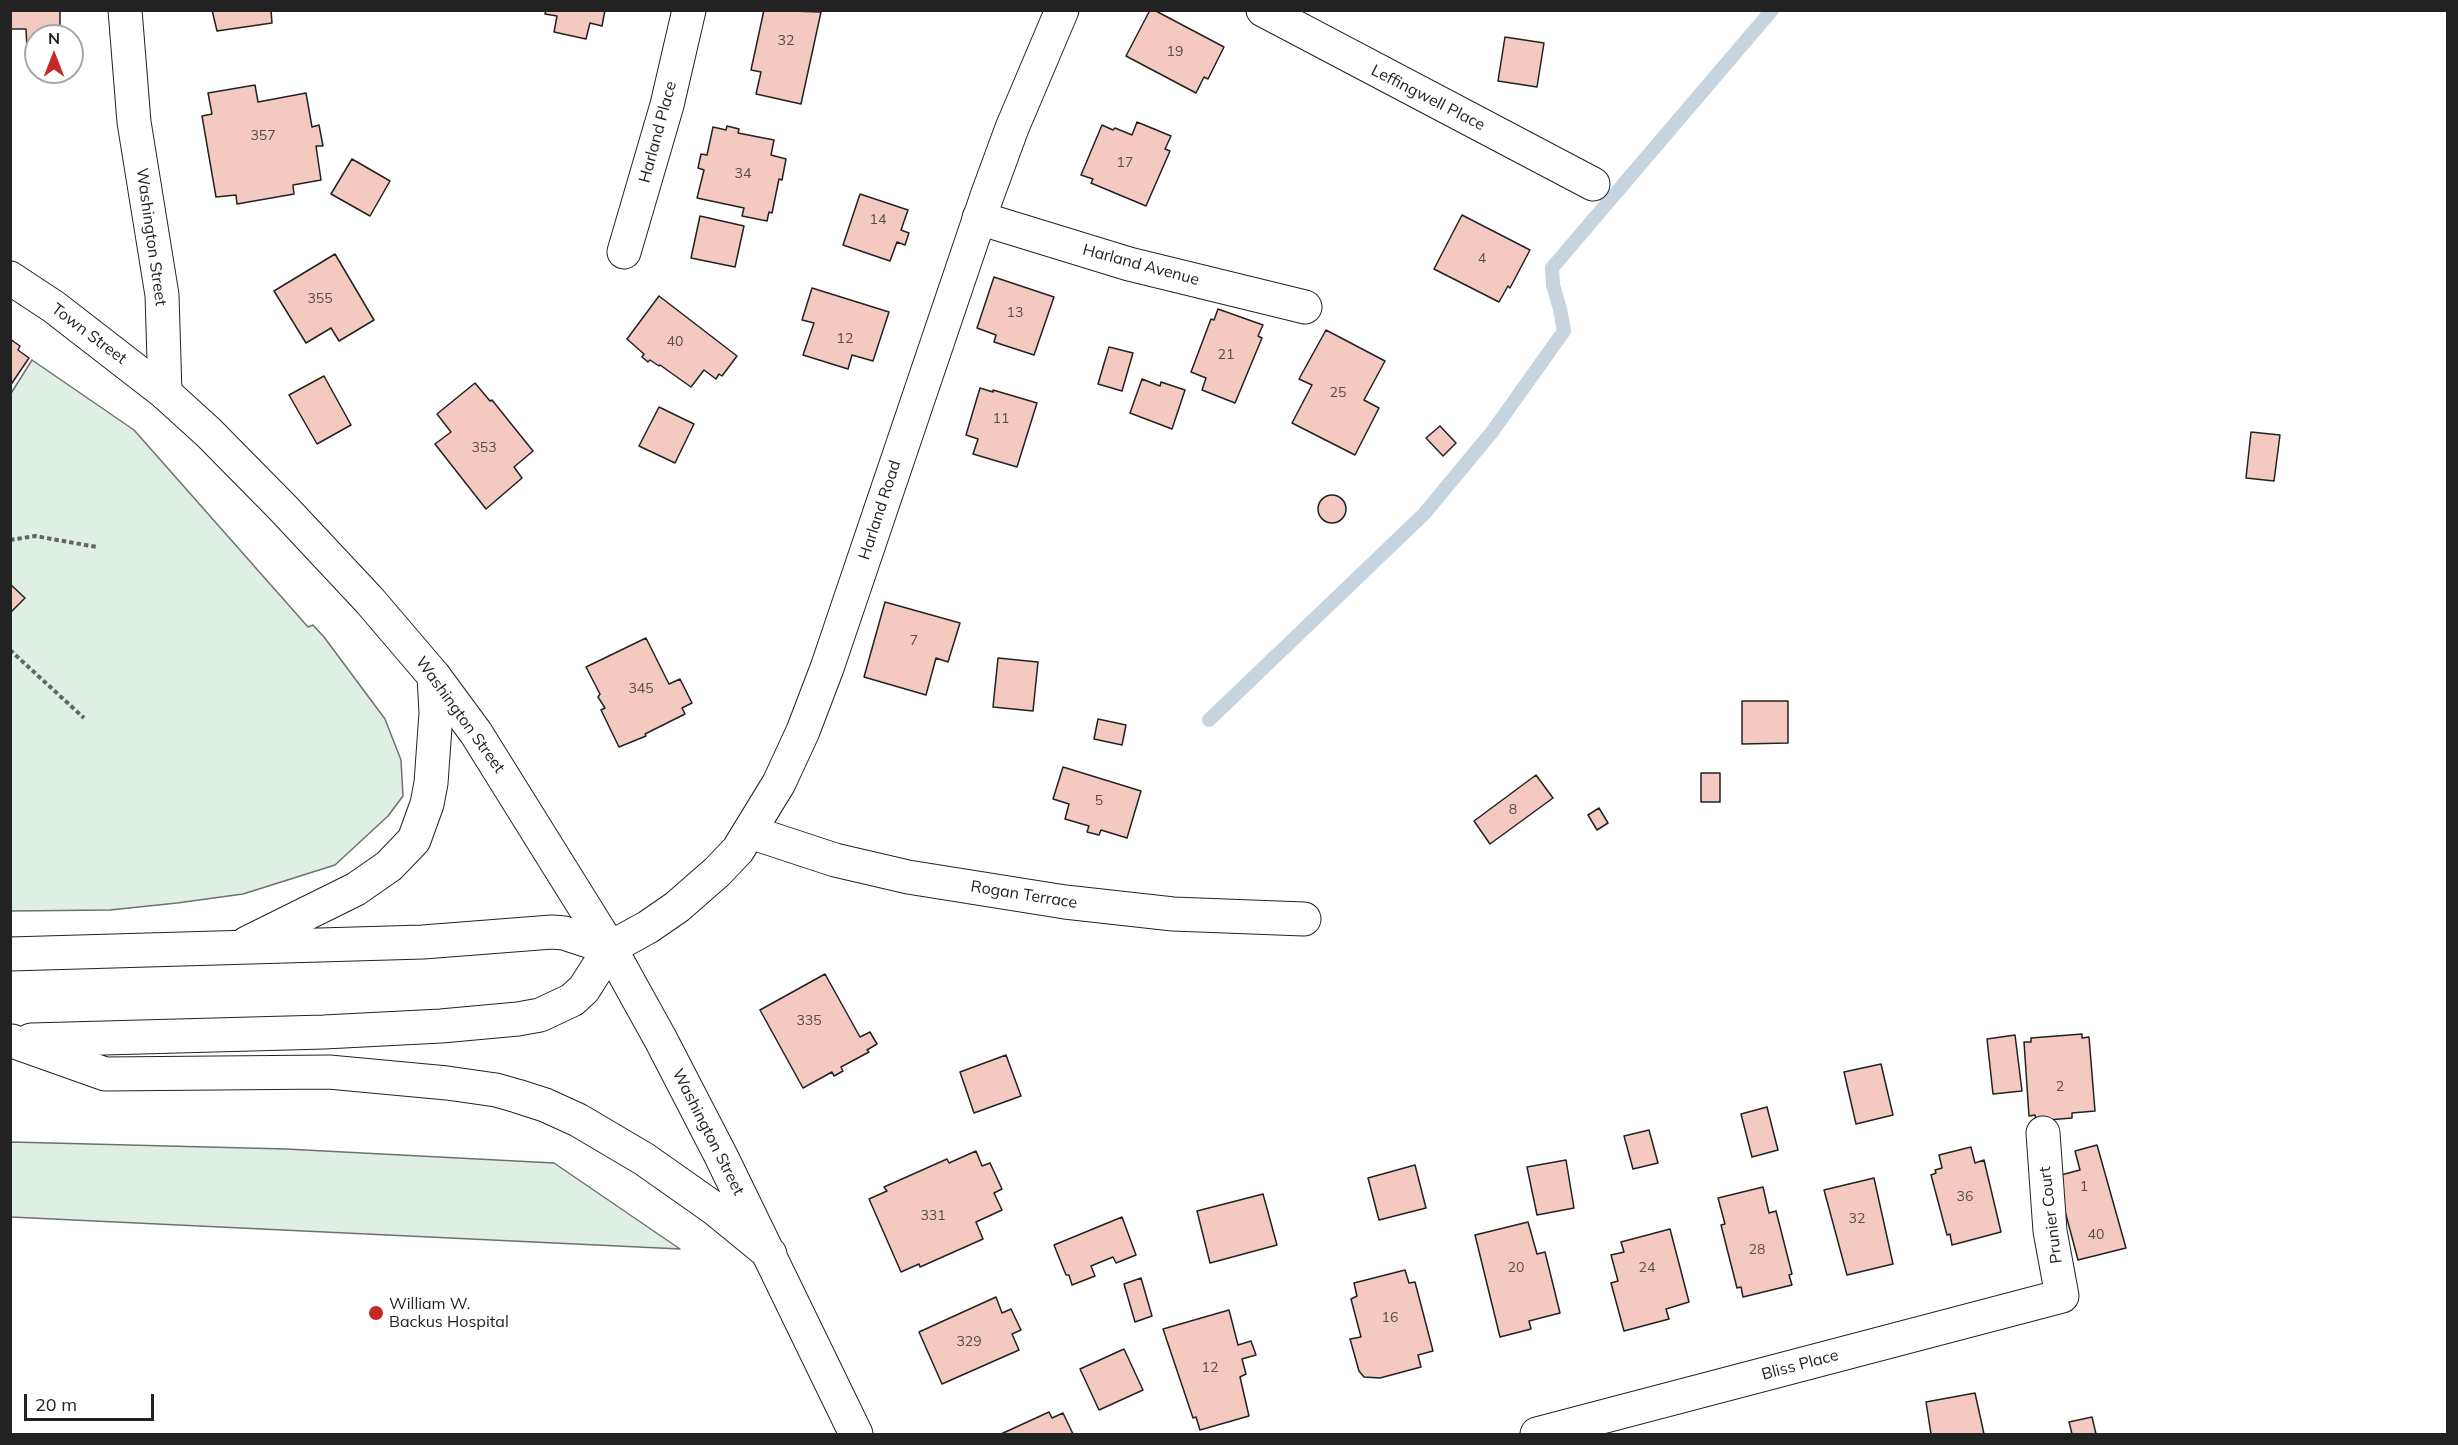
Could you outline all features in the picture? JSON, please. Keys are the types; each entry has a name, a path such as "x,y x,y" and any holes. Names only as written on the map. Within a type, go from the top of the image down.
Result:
{"main road":[{"name":"Washington Street","path":"125,10 134,122 162,295 165,393 208,432 282,507 370,601 434,676 476,733 522,803 610,948 661,1040 770,1254 856,1434"},
{"name":"Harland Place","path":"624,252 667,105 689,10"},
{"name":"Harland Road","path":"610,948 648,927 690,896 723,866 750,832 779,783 803,731 827,668 979,218 1012,128 1062,10"},
{"name":"Leffingwell Place","path":"1263,10 1593,184"},
{"name":"Harland Avenue","path":"979,218 1129,264 1305,307"},
{"name":"Town Street","path":"10,278 62,313 165,393"},
{"path":"235,949 356,889 390,866 414,840 427,804 431,783 436,724 434,676"},
{"name":"Rogan Terrace","path":"750,832 835,860 908,876 1065,902 1173,914 1304,920"},
{"path":"10,954 235,949 456,940 552,932 564,933 610,948 584,989 572,999 540,1015 518,1019 441,1026 324,1032 11,1041"},
{"path":"11,1041 105,1074 329,1072 496,1090 545,1105 578,1120 644,1159 715,1209 770,1254"},
{"name":"Prunier Court","path":"2043,1133 2050,1231 2062,1296"},
{"name":"Bliss Place","path":"1537,1434 2062,1296"}],"path":[{"path":"10,540 35,536 98,548"},
{"path":"10,650 84,718"}],"green space":[{"path":"32,360 134,430 308,627 313,625 324,637 385,719 401,760 403,796 388,816 335,865 243,894 110,910 11,911 10,395"},
{"path":"11,1142 286,1149 554,1163 680,1249 11,1217"}],"building":[{"path":"10,10 60,10 60,24 24,24 24,29 10,29"},
{"path":"212,10 271,10 272,23 217,31"},
{"path":"546,10 605,10 602,26 590,23 586,39 554,32 557,16 545,14"},
{"path":"764,10 821,12 801,104 756,94 761,72 751,70"},
{"path":"1150,10 1224,47 1208,79 1204,77 1196,93 1126,56"},
{"path":"1505,37 1544,43 1537,87 1498,81"},
{"path":"255,85 258,102 306,93 312,127 319,125 323,146 316,146 321,180 293,185 294,194 237,204 236,195 216,197 202,116 212,114 208,93"},
{"path":"1137,122 1171,136 1165,149 1170,151 1146,206 1091,183 1093,179 1081,175 1102,125 1132,135"},
{"path":"727,126 739,129 738,133 774,140 771,155 786,159 772,213 769,212 767,221 742,216 744,208 697,198 704,170 698,168 701,154 707,155 713,127 726,130"},
{"path":"352,159 390,181 370,216 331,194"},
{"path":"860,194 908,210 901,230 909,233 905,245 897,242 890,261 843,245"},
{"path":"1462,215 1530,250 1510,288 1508,286 1499,302 1434,269"},
{"path":"700,216 744,226 735,267 691,258"},
{"path":"335,254 374,320 339,341 331,328 306,343 274,291"},
{"path":"994,277 1054,297 1034,355 994,342 996,335 977,328"},
{"path":"812,288 889,312 873,361 852,355 848,369 803,355 814,323 802,320"},
{"path":"659,296 737,356 722,376 719,374 716,379 704,370 691,387 660,365 650,360 648,362 642,357 644,354 627,339"},
{"path":"1218,309 1263,325 1258,336 1262,338 1235,403 1202,390 1206,378 1191,372 1211,319 1214,320"},
{"path":"1326,330 1385,361 1364,400 1379,408 1355,455 1292,423 1312,385 1299,379"},
{"path":"10,339 20,346 18,350 29,358 10,386"},
{"path":"1109,347 1133,353 1122,391 1098,384"},
{"path":"324,376 351,425 317,444 289,395"},
{"path":"1142,379 1160,386 1161,382 1185,390 1172,429 1130,413"},
{"path":"475,383 490,401 492,400 533,451 514,467 522,478 486,509 435,444 451,432 437,414"},
{"path":"980,388 1037,403 1017,467 973,454 978,439 966,435"},
{"path":"659,407 694,424 675,463 639,446"},
{"path":"1440,426 1456,443 1443,456 1426,438"},
{"path":"2251,432 2280,435 2274,481 2246,478"},
{"path":"1332,495 1342,499 1346,509 1342,519 1332,523 1322,519 1318,509 1322,499"},
{"path":"10,584 25,598 10,613"},
{"path":"885,602 960,623 948,662 936,658 926,695 864,677"},
{"path":"646,638 669,684 680,679 692,703 682,708 685,714 645,734 646,736 619,747 601,710 605,708 598,697 600,694 586,667"},
{"path":"998,658 1038,662 1033,711 993,707"},
{"path":"1742,701 1788,701 1788,743 1742,744"},
{"path":"1098,719 1126,725 1122,745 1094,739"},
{"path":"1063,767 1141,791 1127,838 1101,830 1099,835 1087,832 1089,826 1065,819 1069,804 1053,799"},
{"path":"1701,773 1720,773 1720,802 1701,802"},
{"path":"1536,775 1553,798 1490,844 1474,821"},
{"path":"1599,808 1608,823 1597,830 1588,815"},
{"path":"825,974 860,1037 870,1032 877,1044 867,1050 869,1052 841,1067 843,1071 834,1076 832,1072 803,1088 760,1010"},
{"path":"2082,1034 2082,1038 2089,1037 2095,1111 2072,1113 2072,1118 2036,1121 2035,1115 2029,1116 2024,1042 2031,1042 2031,1038"},
{"path":"2015,1035 2022,1091 1993,1094 1987,1039"},
{"path":"1006,1055 1021,1096 974,1113 960,1072"},
{"path":"1881,1064 1893,1115 1856,1124 1844,1072"},
{"path":"1767,1107 1778,1150 1752,1157 1741,1114"},
{"path":"1649,1130 1658,1163 1633,1169 1624,1136"},
{"path":"2097,1145 2126,1248 2078,1260 2057,1181 2061,1175 2080,1170 2075,1151"},
{"path":"1971,1147 1975,1163 1984,1160 2001,1232 1952,1245 1950,1234 1947,1235 1931,1175 1936,1173 1935,1170 1942,1168 1939,1155"},
{"path":"976,1151 982,1166 990,1163 1002,1189 994,1193 1002,1210 976,1222 983,1239 920,1267 919,1264 901,1272 869,1199 887,1191 884,1187 947,1159 949,1163"},
{"path":"1566,1160 1574,1208 1537,1215 1527,1167"},
{"path":"1415,1165 1426,1208 1379,1220 1368,1178"},
{"path":"1874,1178 1893,1264 1847,1275 1824,1190"},
{"path":"1763,1187 1769,1213 1776,1211 1792,1274 1789,1275 1792,1285 1743,1297 1741,1287 1737,1288 1721,1225 1725,1224 1718,1198"},
{"path":"1263,1194 1277,1245 1210,1263 1197,1211"},
{"path":"1122,1217 1136,1255 1116,1263 1113,1257 1091,1266 1095,1276 1072,1285 1054,1245"},
{"path":"1528,1222 1537,1254 1545,1252 1560,1313 1529,1321 1531,1329 1500,1337 1475,1235"},
{"path":"1670,1229 1689,1302 1666,1309 1669,1319 1624,1331 1611,1283 1618,1281 1611,1255 1624,1252 1621,1242"},
{"path":"1405,1270 1409,1283 1415,1282 1433,1351 1418,1355 1421,1367 1380,1378 1364,1377 1359,1371 1350,1339 1361,1337 1351,1299 1357,1296 1354,1283"},
{"path":"1141,1278 1152,1316 1135,1322 1124,1284"},
{"path":"996,1297 1002,1313 1011,1309 1021,1330 1012,1334 1019,1350 942,1384 919,1332"},
{"path":"1229,1310 1238,1345 1251,1341 1256,1355 1242,1359 1246,1374 1240,1377 1249,1416 1200,1430 1196,1417 1193,1418 1163,1329"},
{"path":"1124,1349 1143,1390 1099,1410 1080,1369"},
{"path":"1975,1393 1984,1434 1931,1434 1926,1402"},
{"path":"1049,1412 1052,1418 1063,1413 1073,1434 1001,1434"},
{"path":"2092,1417 2096,1434 2072,1434 2069,1422"}],"waterway":[{"path":"1209,720 1424,514 1492,432 1564,331 1553,285 1552,268 1772,10"}],"place":[{"name":"William W. Backus Hospital","path":"376,1313"}]}
